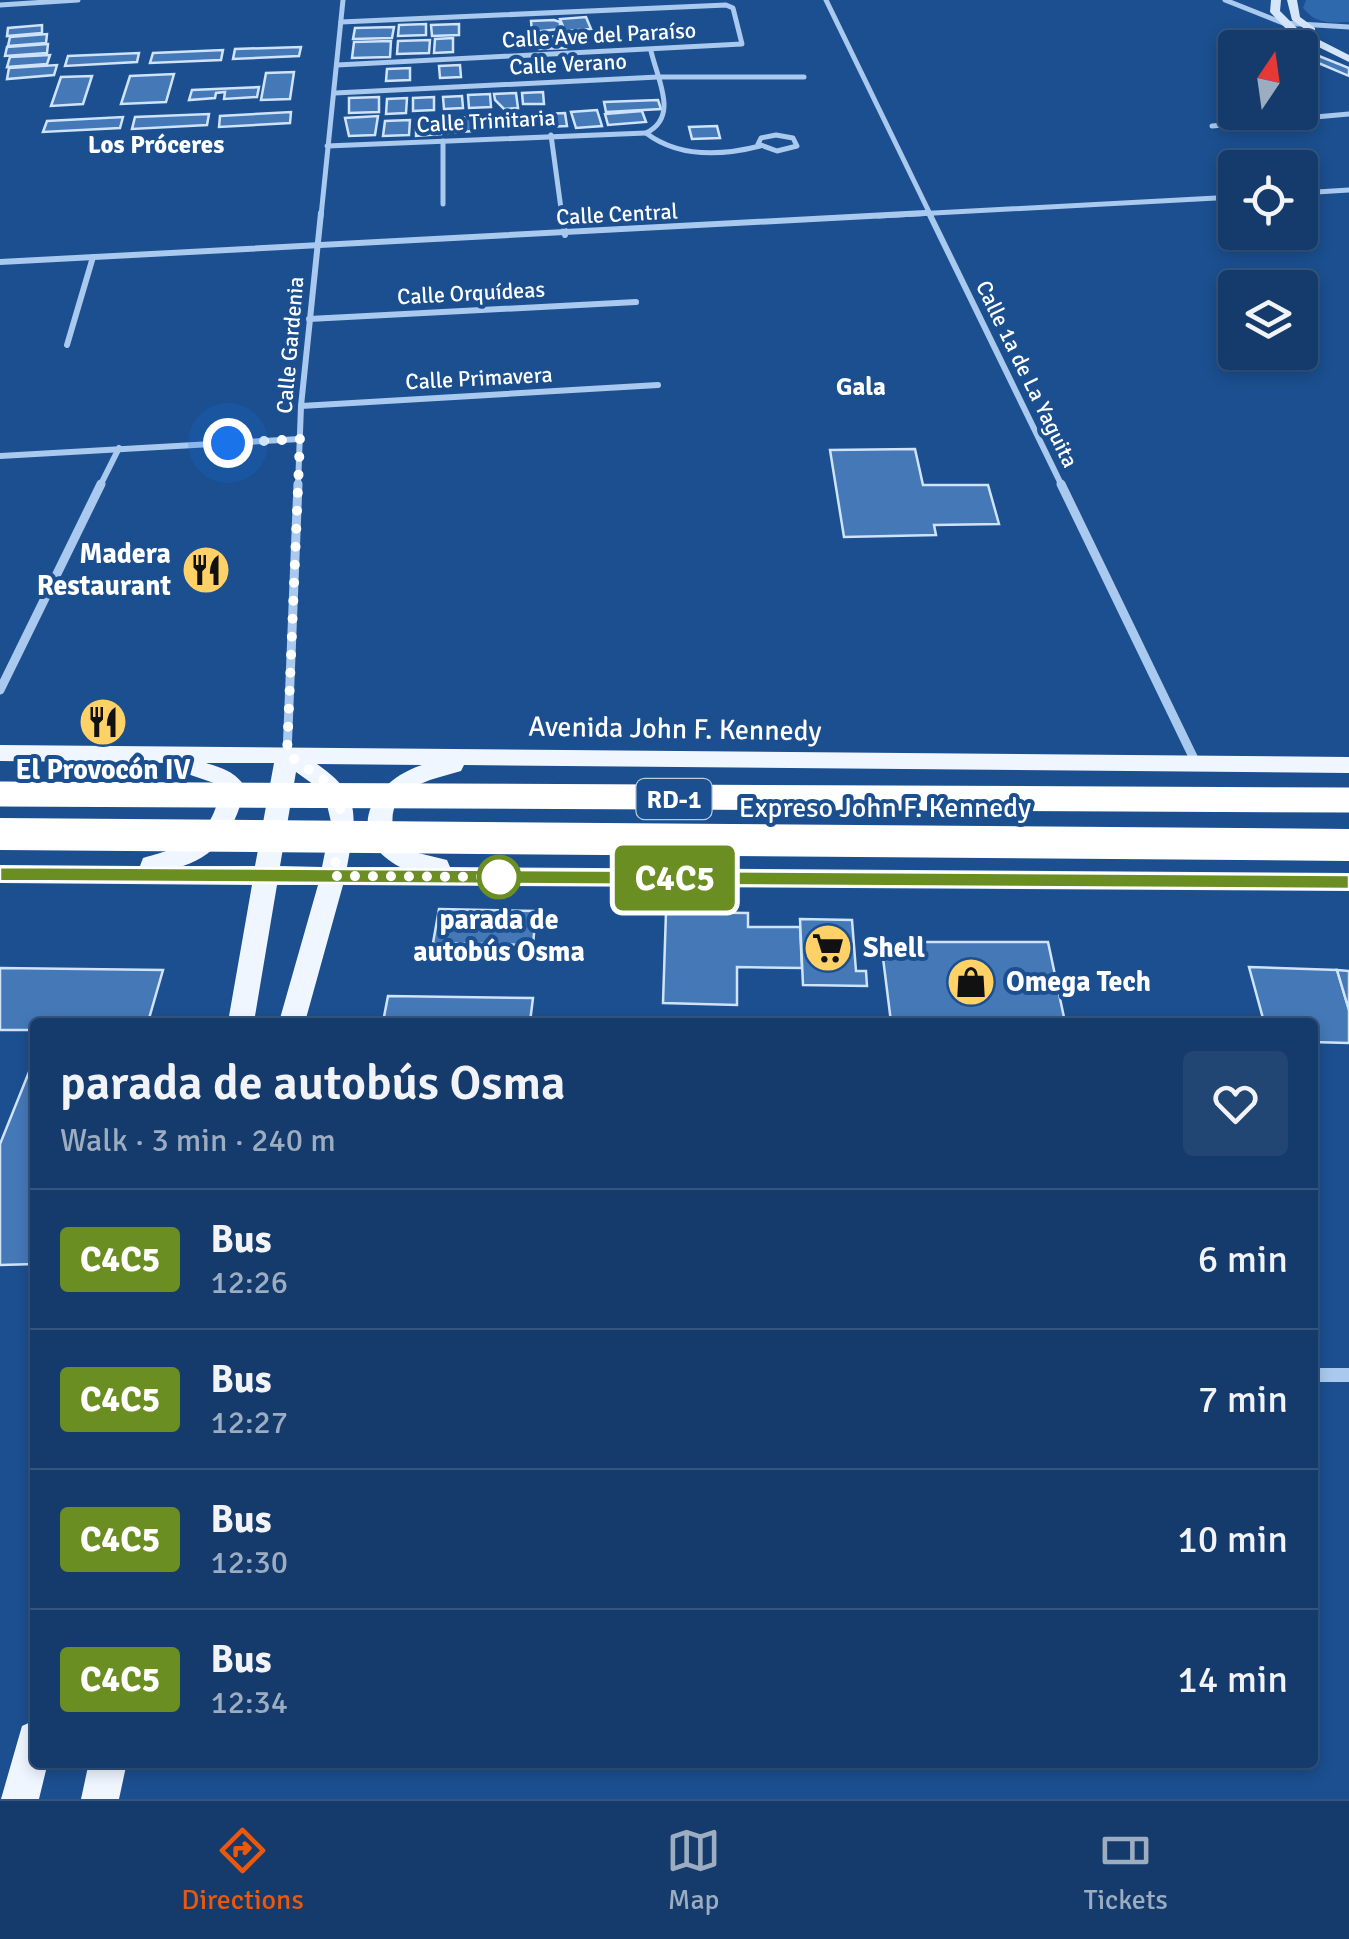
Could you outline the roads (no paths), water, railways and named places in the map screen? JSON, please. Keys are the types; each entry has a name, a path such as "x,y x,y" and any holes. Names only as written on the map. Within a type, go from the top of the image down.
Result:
{"highway":[{"name":"Expreso John F. Kennedy","path":"0,794 1349,800"},
{"name":"Expreso John F. Kennedy","path":"0,834 1349,845"}],"main road":[{"path":"1276,0 1275,12 1283,24 1349,59"},
{"path":"1292,0 1292,11 1305,26 1349,50"},
{"name":"Avenida John F. Kennedy","path":"0,754 1349,765"},
{"path":"98,875 175,860 201,850 226,820 233,787 206,771 152,754"},
{"path":"242,1018 287,754 335,788 343,822 333,876 293,1018"},
{"path":"488,876 406,860 387,848 380,818 390,790 410,776 492,757"},
{"path":"0,874 1349,882"},
{"path":"20,1799 30,1759"},
{"path":"100,1799 107,1768"}],"street":[{"path":"0,5 78,0"},
{"name":"Calle Gardenia","path":"287,754 301,406 343,0"},
{"name":"Calle 1a de La Yaguita","path":"826,0 1196,763"},
{"path":"1224,0 1283,24 1349,27"},
{"name":"Calle Ave del Paraíso","path":"337,65 742,44 733,8 726,5 341,22"},
{"path":"652,50 666,113 660,126 646,133 666,147 682,151 760,146 783,151 798,143 788,136 770,135 761,138 760,146"},
{"name":"Calle Verano","path":"334,93 658,77 804,77"},
{"path":"1212,126 1349,114"},
{"name":"Calle Trinitaria","path":"328,146 646,133"},
{"path":"552,135 566,234"},
{"path":"443,141 444,204"},
{"path":"1318,192 1349,190"},
{"name":"Calle Central","path":"0,262 1218,198"},
{"path":"67,346 94,258"},
{"name":"Calle Orquídeas","path":"309,319 636,302"},
{"name":"Calle Primavera","path":"301,406 658,385"},
{"path":"0,456 300,439"},
{"path":"0,690 119,448"},
{"path":"1318,1375 1349,1375"}],"place":[{"name":"Madera Restaurant","path":"206,570"},
{"name":"El Provocón IV","path":"103,722"},
{"name":"parada de autobús Osma","path":"499,877"},
{"name":"Shell","path":"828,948"},
{"name":"Omega Tech","path":"971,982"}],"district":[{"name":"Los Próceres","path":"156,144"},
{"name":"Gala","path":"861,386"}]}
